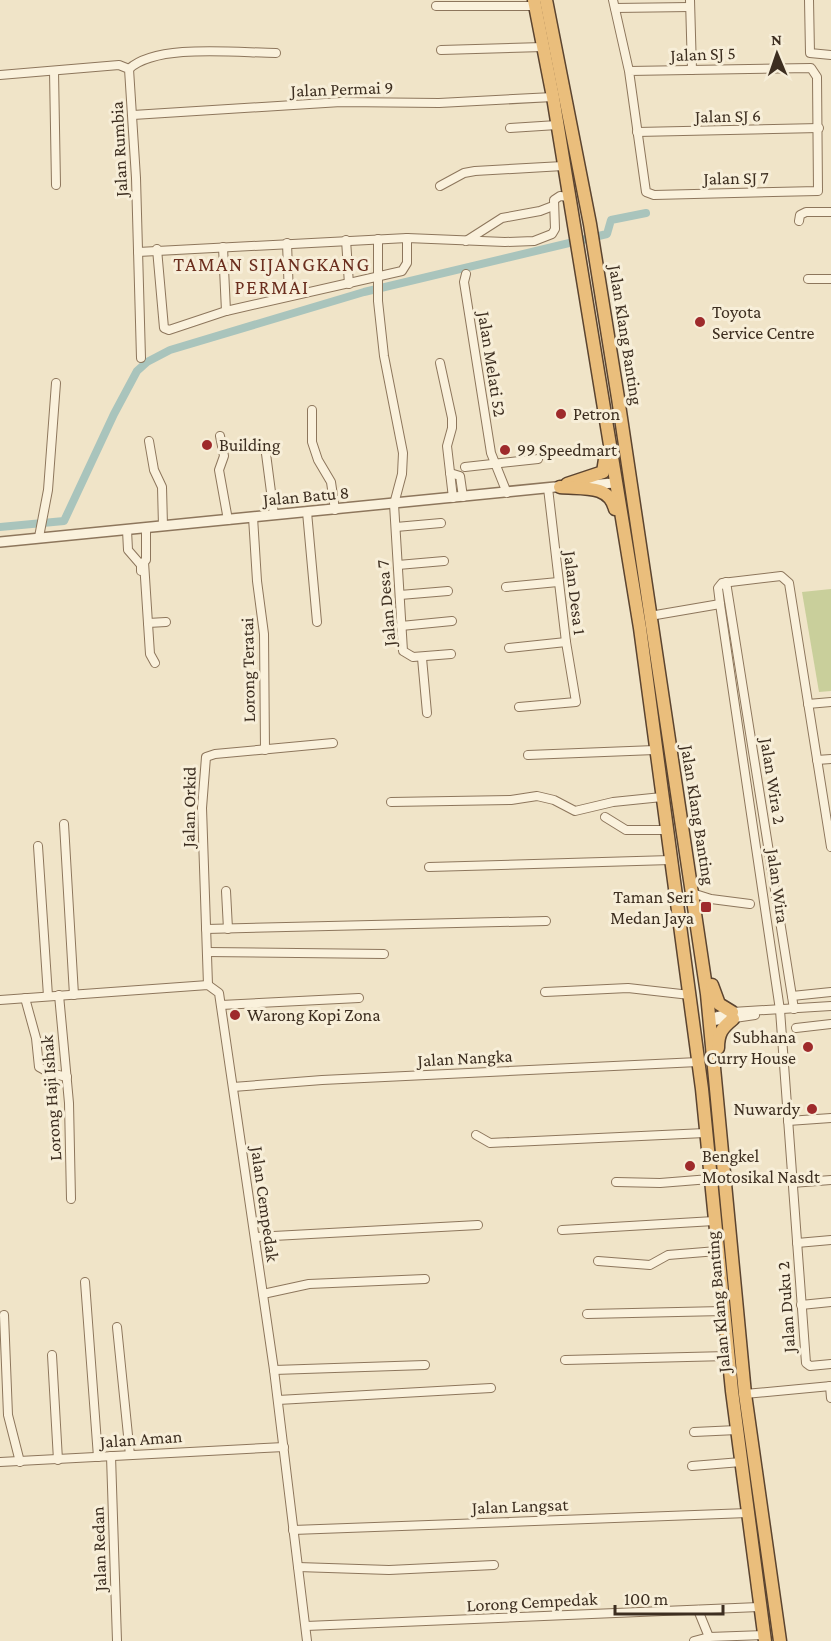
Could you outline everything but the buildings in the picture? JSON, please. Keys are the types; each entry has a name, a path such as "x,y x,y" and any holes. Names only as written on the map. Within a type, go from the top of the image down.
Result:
{"highway":[{"name":"Jalan Klang Banting","path":"538,2 543,47 632,583 681,927 702,1089 736,1430 765,1638"},
{"name":"Jalan Klang Banting","path":"538,2 590,224 646,576 710,1018 745,1394 780,1641"},
{"path":"554,487 597,476 606,467 600,390"},
{"path":"625,439 621,445 624,469 615,483 624,488 628,497 637,550 646,576"},
{"path":"554,487 600,490 612,499 632,583"},
{"path":"695,911 715,998 733,1016 718,1035 719,1107"},
{"path":"681,927 699,1009 710,1018 701,1028 702,1089"}],"street":[{"path":"809,0 810,54 831,55"},
{"path":"436,6 538,2"},
{"path":"637,132 629,71 614,4 690,4 692,70"},
{"path":"441,50 543,47"},
{"path":"0,75 119,65 129,69 137,62 167,54 276,53"},
{"name":"Jalan SJ 5","path":"629,71 805,66 813,69 817,77 819,128"},
{"name":"Jalan Rumbia","path":"129,69 133,115 141,358"},
{"path":"54,71 56,185"},
{"name":"Jalan Permai 9","path":"133,115 341,102 439,103 553,97"},
{"path":"510,128 557,125"},
{"name":"Jalan SJ 6","path":"637,132 819,128"},
{"name":"Jalan SJ 7","path":"637,132 646,192 654,195 818,191 819,128"},
{"path":"441,186 464,173 475,171 563,166"},
{"path":"138,252 158,249 407,238 534,241 552,234 555,229 553,206 556,198 569,197"},
{"path":"466,241 502,218 553,206"},
{"path":"799,221 800,215 806,212 831,212"},
{"path":"158,249 161,313 164,328 169,330 226,311 378,279 406,268 407,238"},
{"name":"Jalan Desa 7","path":"378,239 378,301 390,395 403,453 402,474 394,504 403,651 413,657 422,658 451,654"},
{"path":"346,240 349,284"},
{"path":"287,243 289,296"},
{"path":"223,247 226,311"},
{"name":"Jalan Melati 52","path":"466,274 464,282 474,354 490,444 507,493"},
{"path":"808,279 831,279"},
{"path":"440,363 452,418 447,446 450,473 460,476 458,498"},
{"path":"40,533 44,513 56,383"},
{"path":"312,410 312,441 318,460 331,482 335,510"},
{"path":"220,436 224,456 219,470 228,520"},
{"path":"149,441 153,470 162,487 163,526"},
{"path":"265,446 274,515"},
{"path":"465,467 538,459"},
{"name":"Jalan Batu 8","path":"0,542 40,533 127,530 554,487 615,483"},
{"name":"Jalan Desa 1","path":"519,707 576,702 550,513 554,487"},
{"path":"307,512 316,622"},
{"name":"Lorong Teratai","path":"253,518 256,581 264,627 265,750"},
{"path":"396,527 441,523"},
{"path":"142,596 146,528"},
{"path":"127,530 128,550 143,563 150,654 155,663"},
{"path":"398,564 444,561"},
{"path":"726,582 781,576 788,580 817,760 829,819 831,847"},
{"path":"506,587 558,582"},
{"name":"Jalan Wira","path":"726,582 718,588 720,604 752,807 780,1010"},
{"name":"Jalan Wira 2","path":"726,582 794,1009"},
{"path":"400,596 448,591"},
{"path":"650,616 720,604"},
{"path":"401,626 452,621"},
{"path":"148,623 166,622"},
{"path":"509,648 566,642"},
{"path":"422,658 427,713"},
{"path":"808,704 831,702"},
{"name":"Jalan Orkid","path":"208,985 202,807 204,760 215,754 333,743"},
{"path":"528,755 655,750"},
{"path":"817,760 831,759"},
{"path":"391,802 512,800 537,796 554,800 575,811 613,802 662,797"},
{"path":"605,817 626,830 666,830"},
{"path":"64,824 74,995"},
{"path":"38,846 48,996"},
{"path":"429,867 671,860"},
{"path":"226,891 228,929"},
{"path":"692,893 711,899 750,904"},
{"path":"206,929 546,921"},
{"path":"207,952 384,954"},
{"path":"0,1000 208,985"},
{"name":"Jalan Cempedak","path":"208,985 217,989 221,1005 274,1370 307,1641"},
{"path":"545,992 628,988 690,995"},
{"path":"792,996 831,992"},
{"name":"Lorong Haji Ishak","path":"59,995 66,1077 71,1199"},
{"path":"25,998 36,1038 39,1067 50,1073 66,1077"},
{"path":"221,1005 359,999"},
{"path":"710,1018 831,1006"},
{"path":"780,1010 797,1243 831,1240"},
{"path":"796,1028 831,1024"},
{"name":"Jalan Nangka","path":"233,1087 322,1080 698,1062"},
{"path":"788,1121 831,1118"},
{"path":"476,1135 490,1143 668,1136 705,1132"},
{"path":"616,1182 660,1183 710,1179"},
{"path":"792,1183 831,1180"},
{"path":"562,1230 714,1221"},
{"path":"255,1237 478,1225"},
{"name":"Jalan Duku 2","path":"797,1243 806,1363 810,1366 831,1364"},
{"path":"598,1261 650,1265 668,1256 717,1251"},
{"path":"263,1294 309,1284 425,1279"},
{"path":"85,1282 97,1451"},
{"path":"801,1305 831,1302"},
{"path":"586,1314 723,1311"},
{"path":"4,1315 8,1416 20,1462"},
{"path":"117,1327 130,1449"},
{"path":"52,1355 58,1457"},
{"path":"565,1360 728,1356"},
{"path":"274,1370 425,1365"},
{"path":"745,1394 830,1386 831,1398"},
{"path":"278,1400 491,1388"},
{"path":"694,1432 736,1430"},
{"name":"Jalan Aman","path":"0,1462 20,1462 97,1451 111,1456 130,1449 284,1447"},
{"name":"Jalan Redan","path":"111,1456 117,1641"},
{"path":"692,1466 741,1462"},
{"name":"Jalan Langsat","path":"293,1530 748,1513"},
{"path":"298,1567 389,1570 494,1565"},
{"name":"Lorong Cempedak","path":"306,1626 759,1607"},
{"path":"698,1610 709,1636"},
{"path":"694,1641 709,1636 765,1638"}],"green space":[{"path":"831,589 831,691 819,692 802,592"}],"waterway":[{"path":"0,527 64,521 114,414 137,371 147,362 170,350 364,292 607,234 611,220 646,213"}],"place":[{"name":"Toyota Service Centre","path":"700,322"},
{"name":"Petron","path":"561,414"},
{"name":"Building","path":"207,445"},
{"name":"99 Speedmart","path":"505,450"},
{"name":"Taman Seri Medan Jaya","path":"706,907"},
{"name":"Warong Kopi Zona","path":"235,1015"},
{"name":"Subhana Curry House","path":"808,1047"},
{"name":"Nuwardy","path":"812,1109"},
{"name":"Bengkel Motosikal Nasdt","path":"690,1166"}],"district":[{"name":"TAMAN SIJANGKANG PERMAI","path":"272,276"}]}
